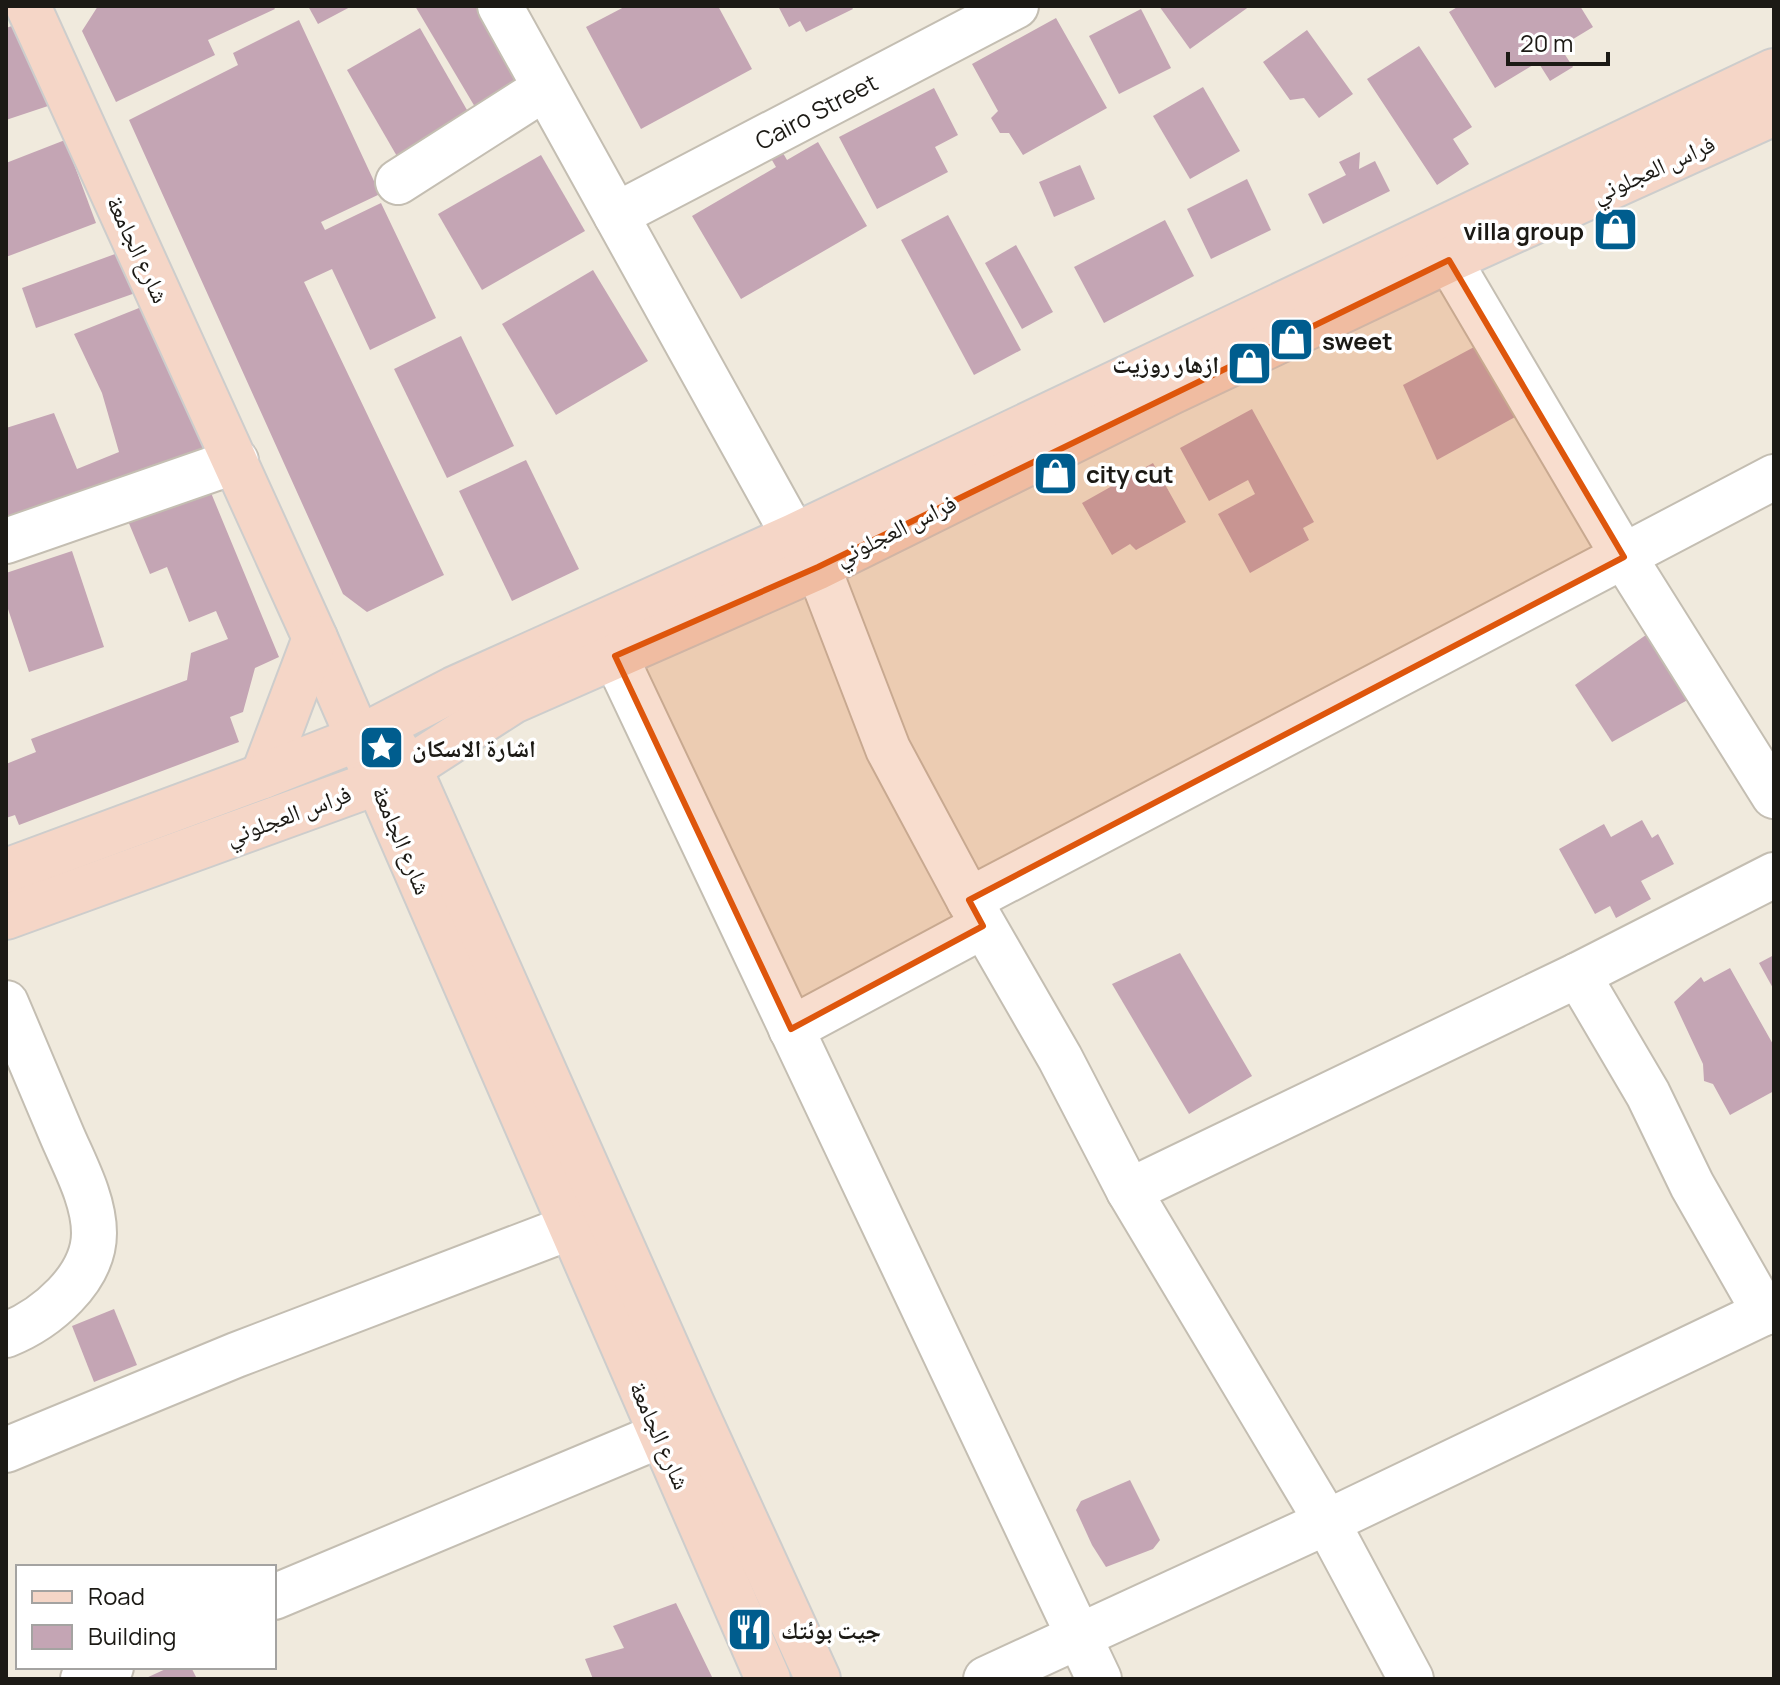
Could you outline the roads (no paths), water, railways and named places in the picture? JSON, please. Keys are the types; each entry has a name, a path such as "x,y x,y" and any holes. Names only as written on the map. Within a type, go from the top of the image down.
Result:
{"main road":[{"name":"شارع الجامعة","path":"28,6 315,638 394,775 679,1375 818,1679"},
{"name":"فراس العجلوني","path":"6,917 394,775 513,701 615,656 806,552 1774,71"},
{"name":"فراس العجلوني","path":"6,871 263,776 370,732 454,689 806,552 1169,393 1449,260 1774,113"},
{"path":"263,776 315,638"},
{"name":"شارع الجامعة","path":"394,775 571,1227 768,1679"}],"street":[{"path":"500,6 806,552 888,749 976,913 1060,1058 1129,1191 1327,1522 1411,1679"},
{"name":"Cairo Street","path":"616,215 1016,6"},
{"path":"398,182 545,88"},
{"path":"1449,260 1624,557 1774,796"},
{"path":"6,541 236,461"},
{"path":"791,1029 976,913 1774,477"},
{"path":"615,656 1099,1679"},
{"path":"1129,1191 1578,975 1774,875"},
{"path":"986,1679 1327,1522 1770,1311 1692,1185 1648,1094 1578,975"},
{"path":"6,1003 76,1167 91,1209 94,1235 88,1260 73,1285 49,1310 6,1335"},
{"path":"6,1450 236,1355 571,1227"},
{"path":"276,1596 661,1435"},
{"path":"83,1679 106,1669"}],"place":[{"name":"villa group","path":"1615,230"},
{"name":"sweet","path":"1291,340"},
{"name":"ازهار روزيت","path":"1250,363"},
{"name":"city cut","path":"1055,473"},
{"name":"اشارة الاسكان","path":"381,747"},
{"name":"جيت بوئتك","path":"750,1629"}]}
